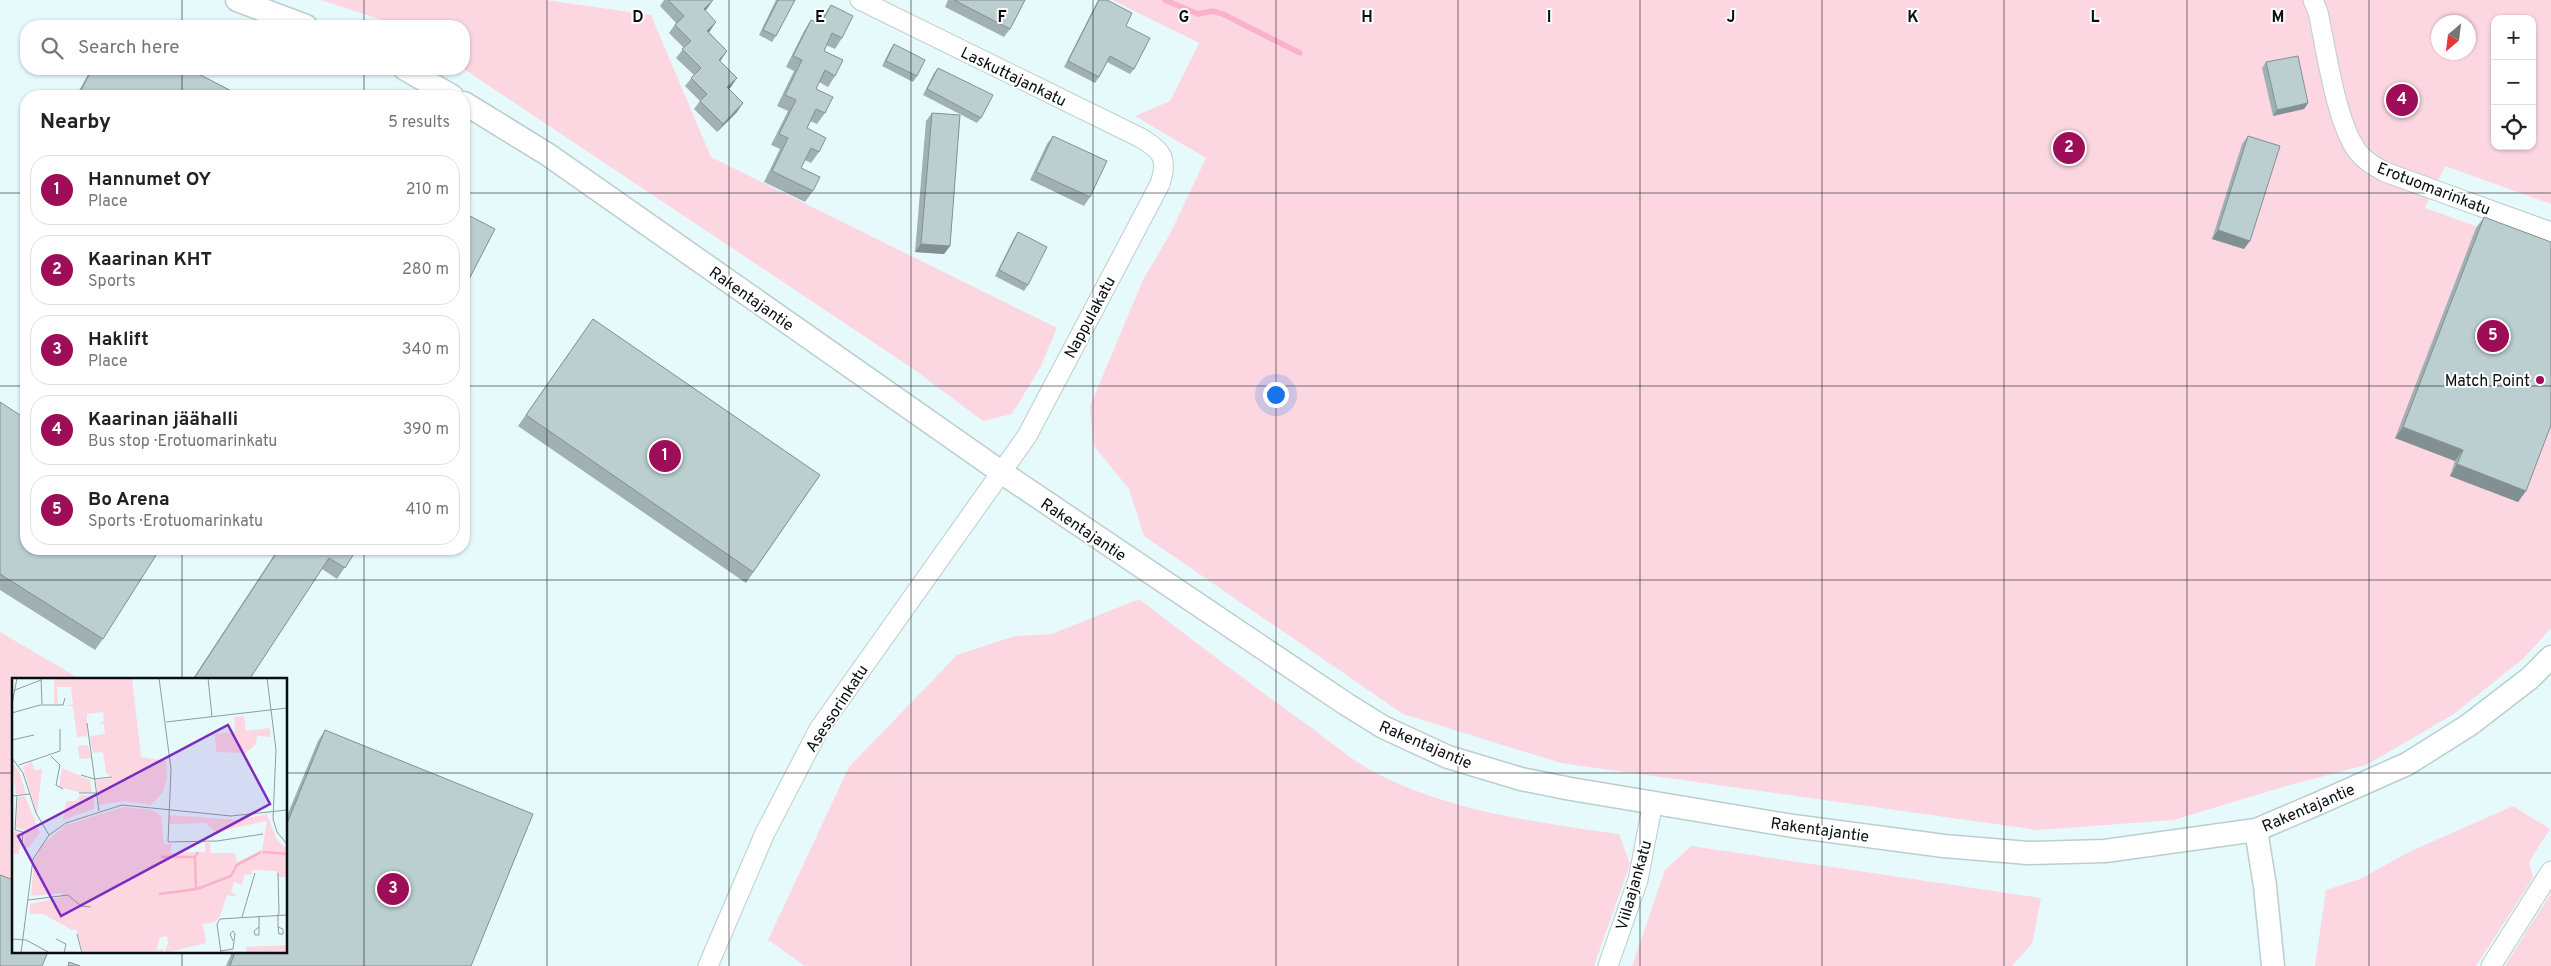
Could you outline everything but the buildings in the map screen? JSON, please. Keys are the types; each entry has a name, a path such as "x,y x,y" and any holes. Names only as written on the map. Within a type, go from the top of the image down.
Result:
{"street":[{"path":"237,0 290,20"},
{"name":"Laskuttajankatu","path":"860,0 1141,138 1154,146 1164,158"},
{"name":"Erotuomarinkatu","path":"2313,0 2318,12 2341,118 2348,137 2364,158 2385,172 2551,232"},
{"path":"415,75 442,90"},
{"name":"Rakentajantie","path":"470,107 546,154 1001,472 1346,704 1383,727 1448,757 1488,770 1571,789 1794,826 1944,846 2028,853 2105,851 2256,830 2407,764 2469,725 2530,678 2551,657"},
{"name":"Nappulakatu","path":"1001,472 1027,436 1160,184 1164,171 1164,158"},
{"name":"Asessorinkatu","path":"708,966 765,833 819,729 1001,472"},
{"name":"Viilaajankatu","path":"1608,966 1638,880 1653,802"},
{"path":"2256,830 2265,886 2272,966"},
{"path":"2491,966 2551,871"}],"shaded area":[{"path":"321,0 546,0 651,15 711,157 1057,328 1040,368 1012,414 983,421 916,371 470,73 470,20 382,20"},
{"path":"1112,0 2551,0 2551,204 2445,166 2425,208 2551,253 2551,628 2524,658 2454,714 2366,765 2286,786 2174,820 2038,830 1561,763 1403,714 1144,536 1129,489 1093,445 1090,406 1143,280 1170,234 1206,158 1135,116 1170,101 1199,43"},
{"path":"1139,599 1266,695 1374,772 1403,786 1433,797 1494,814 1619,834 1630,864 1594,966 805,966 768,940 849,767 957,655 1015,636 1052,634"},
{"path":"0,632 79,678 12,678 12,881 0,877"},
{"path":"2513,806 2550,829 2529,862 2533,878 2476,966 2315,966 2326,890 2360,879 2411,851"},
{"path":"1691,846 2041,898 2032,944 2012,966 1632,966 1665,870"},
{"path":"2551,893 2551,966 2505,966"}],"waterway":[{"path":"1165,0 1198,14 1212,11 1223,14 1300,53"}],"place":[{"name":"Kaarinan jäähalli","path":"2402,100"},
{"name":"Kaarinan KHT","path":"2069,148"},
{"name":"Bo Arena","path":"2493,336"},
{"name":"Match Point","path":"2540,380"},
{"name":"Hannumet OY","path":"665,456"},
{"name":"Haklift","path":"393,889"}]}
